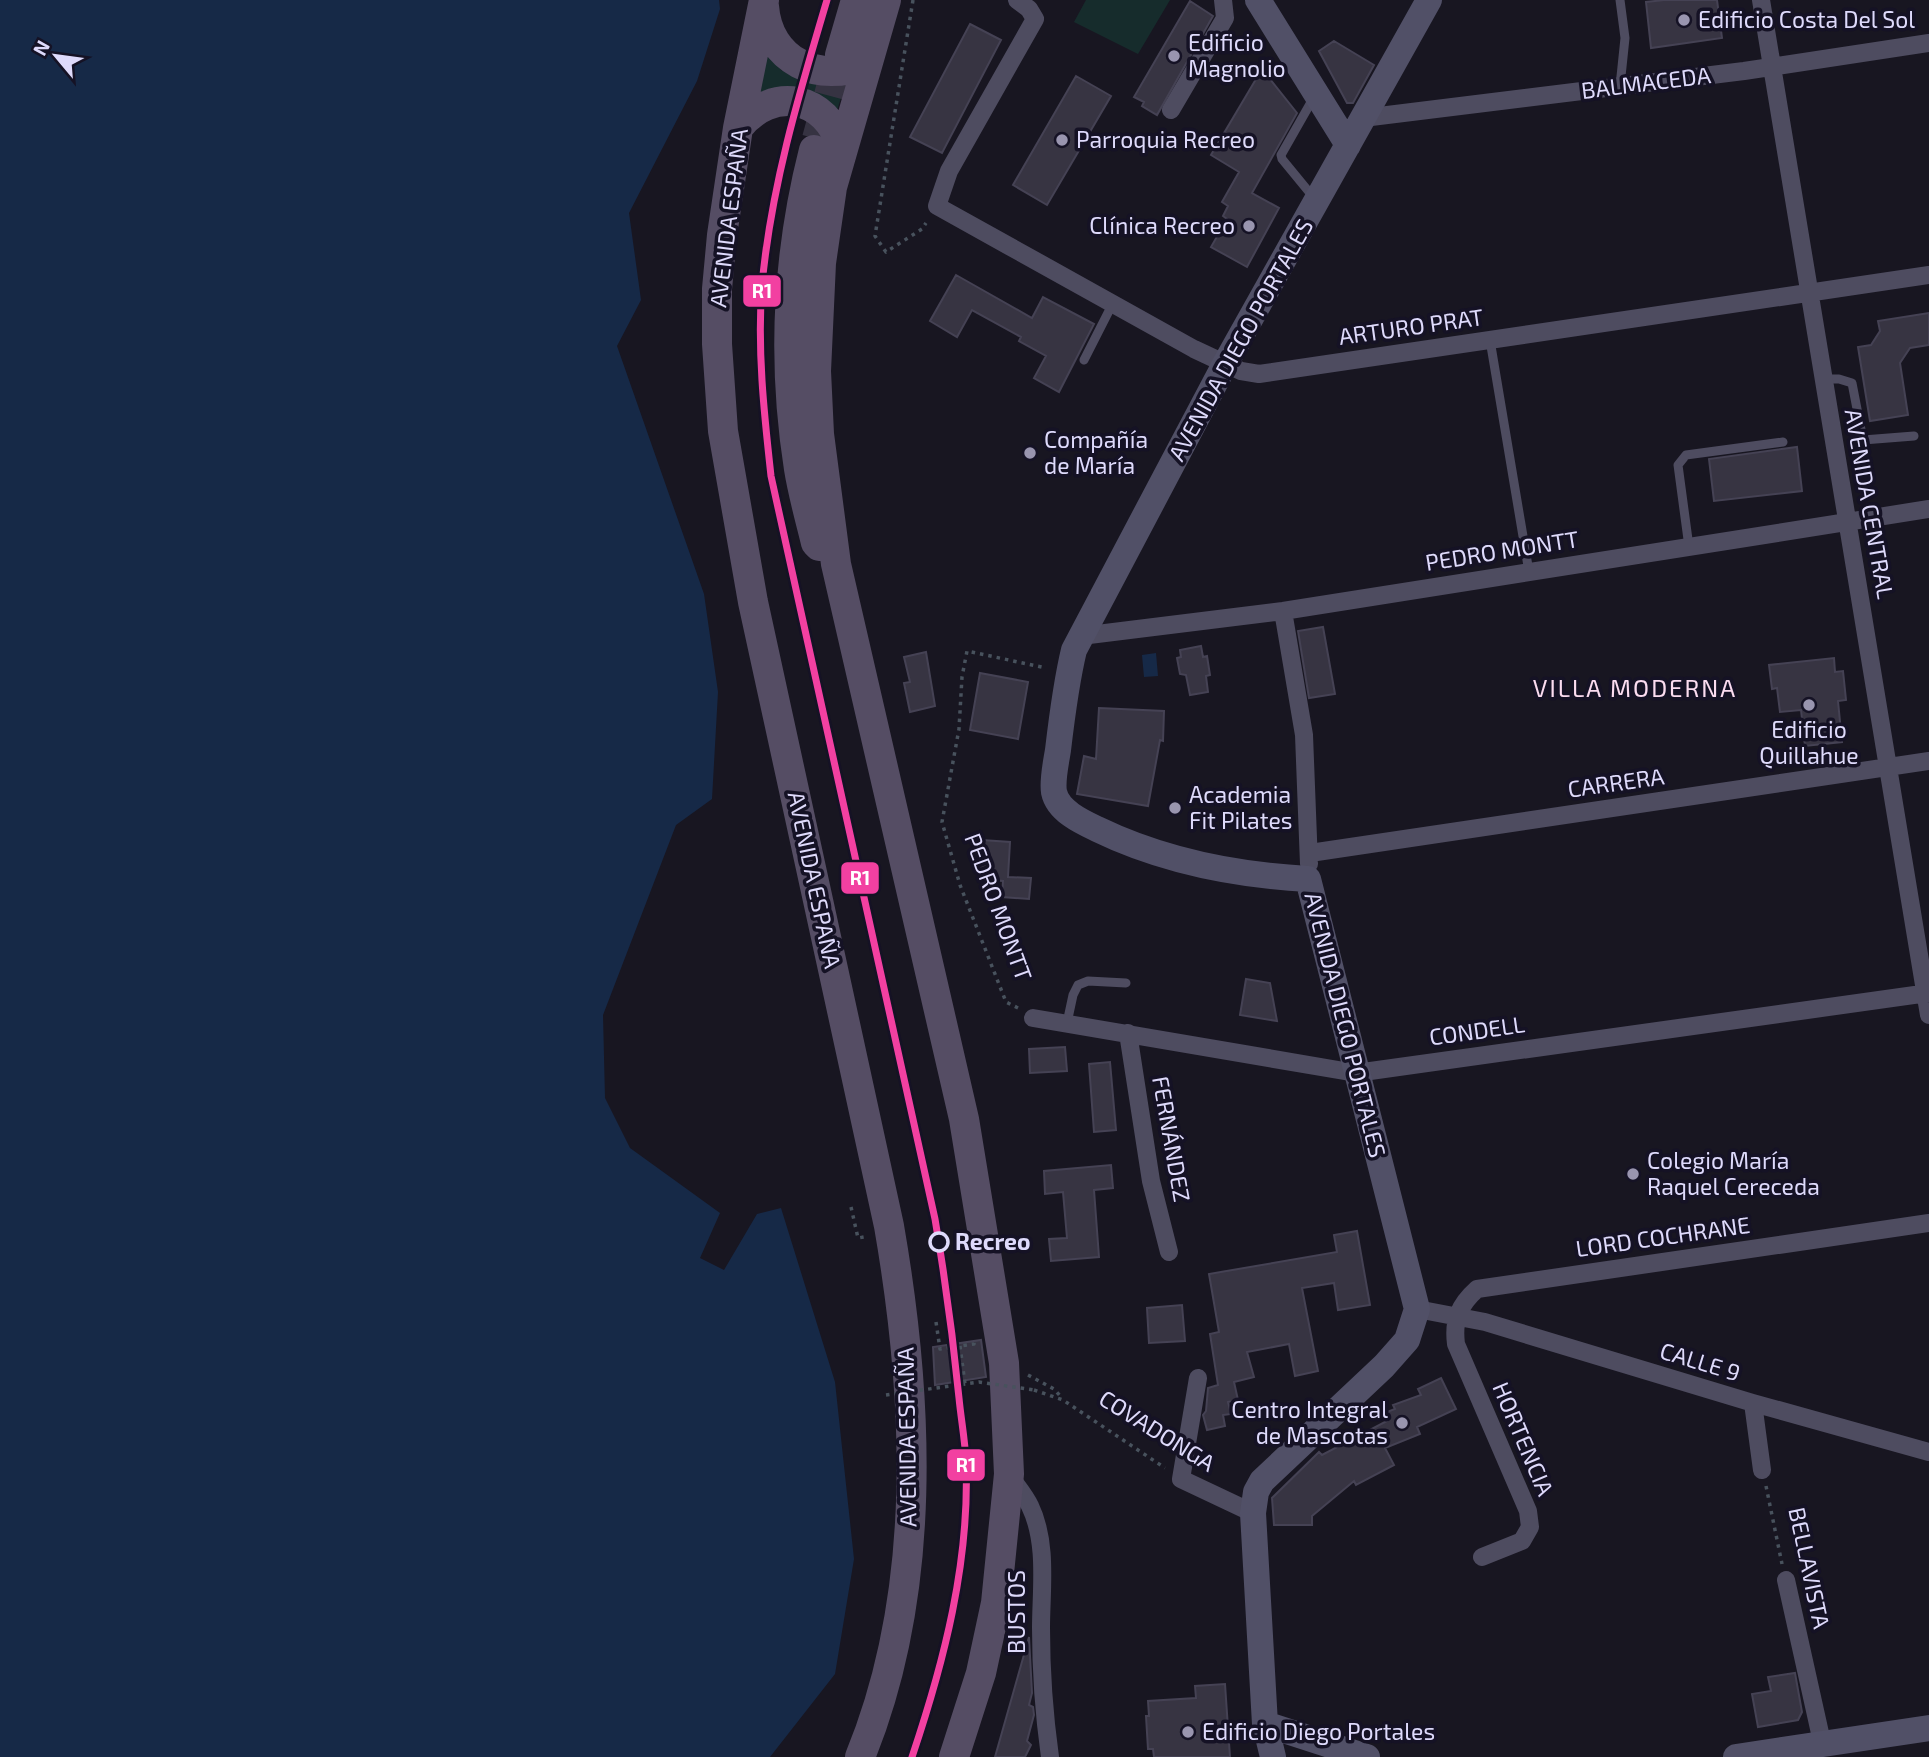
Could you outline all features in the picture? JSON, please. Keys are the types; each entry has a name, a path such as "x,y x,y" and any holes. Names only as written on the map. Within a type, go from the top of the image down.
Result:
{"main road":[{"path":"764,1 765,16 775,41 794,60 806,67 831,72 843,71 854,59 856,0"},
{"path":"828,149 854,59 886,0"},
{"name":"AVENIDA ESPAÑA","path":"764,1 738,128 722,235 717,289 717,344 723,431 753,602 889,1226 901,1300 912,1431 912,1518 892,1650 876,1712 860,1757"},
{"path":"738,128 757,109 781,101 806,104 826,117 833,126 828,149 832,187 822,251 816,372 820,434 836,564 964,1119 1004,1363 1009,1474 996,1604 981,1673 954,1757"}],"street":[{"path":"937,206 949,171 1035,19 1029,9 1017,0"},
{"path":"1171,110 1225,18 1223,0"},
{"path":"1258,0 1348,145"},
{"name":"AVENIDA DIEGO PORTALES","path":"1417,1310 1356,1073 1309,866 1242,873 1194,864 1125,843 1082,822 1059,804 1054,792 1068,673 1074,650 1225,364 1429,0"},
{"name":"AVENIDA CENTRAL","path":"1760,0 1929,1015"},
{"name":"BALMACEDA","path":"1363,118 1772,67 1929,43"},
{"name":"ARTURO PRAT","path":"937,206 1194,349 1241,371 1259,374 1929,275"},
{"name":"PEDRO MONTT","path":"1081,636 1283,611 1929,509"},
{"path":"1283,611 1304,735 1309,866"},
{"name":"CARRERA","path":"1309,866 1929,761"},
{"name":"CONDELL","path":"1033,1018 1356,1073 1927,993"},
{"name":"FERNÁNDEZ","path":"1128,1034 1151,1181 1169,1252"},
{"name":"LORD COCHRANE","path":"1457,1315 1464,1300 1477,1289 1929,1223"},
{"path":"1367,1757 1268,1745 1253,1513 1256,1492 1262,1481 1384,1366 1407,1340 1417,1310 1457,1315"},
{"name":"CALLE 9","path":"1457,1315 1929,1452"},
{"name":"HORTENCIA","path":"1457,1315 1454,1328 1456,1344 1528,1511 1531,1527 1522,1541 1482,1557"},
{"path":"1181,1479 1198,1378"},
{"path":"1753,1403 1762,1470"},
{"name":"BUSTOS","path":"1009,1474 1031,1507 1041,1546 1044,1580 1041,1626 1043,1707 1050,1757"},
{"name":"COVADONGA","path":"1181,1479 1253,1513"},
{"name":"BELLAVISTA","path":"1786,1580 1822,1742"},
{"path":"1736,1757 1929,1728"}],"lane":[{"path":"1620,0 1625,38 1620,86"},
{"path":"1316,201 1281,155 1317,92"},
{"path":"1084,360 1113,303"},
{"path":"1490,340 1529,572"},
{"path":"1823,379 1839,379 1852,383 1863,440 1866,442 1914,436"},
{"path":"1689,547 1678,465 1681,460 1686,455 1783,442"},
{"path":"1067,1023 1078,985 1088,981 1126,984"}],"path":[{"path":"913,0 875,236 886,252 922,229 937,206"},
{"name":"PEDRO MONTT","path":"1033,1018 1006,1002 960,885 942,822 959,729 961,677 967,651 1068,673"},
{"path":"851,1207 858,1238 864,1237"},
{"path":"936,1322 940,1349 974,1344 974,1341"},
{"path":"960,1346 965,1382"},
{"path":"1004,1363 1054,1389 1063,1400"},
{"name":"COVADONGA","path":"886,1395 965,1382 1003,1384 1034,1390 1063,1400 1181,1479"},
{"name":"BELLAVISTA","path":"1762,1470 1786,1580"}],"green space":[{"path":"1086,0 1170,0 1138,54 1074,22"},
{"path":"766,45 781,70 801,78 846,82 835,117 756,101"}],"water":[{"path":"0,0 719,0 720,9 697,81 629,213 641,300 617,346 704,594 718,692 712,799 676,825 603,1015 605,1098 630,1148 720,1213 700,1258 724,1270 757,1214 781,1208 835,1382 854,1559 835,1674 770,1757 0,1757"},
{"path":"1156,653 1158,676 1144,677 1142,655"}],"building":[{"name":"Edificio Costa Del Sol","path":"1717,0 1722,38 1651,48 1646,2"},
{"name":"Edificio Magnolio","path":"1190,1 1213,16 1157,115 1142,106 1144,102 1134,97"},
{"path":"970,24 1001,40 942,153 910,137"},
{"path":"1334,41 1374,65 1353,103 1347,103 1319,51"},
{"path":"1262,69 1297,113 1252,193 1279,208 1247,267 1211,247 1227,219 1223,216 1228,206 1222,202 1239,172 1211,155"},
{"name":"Parroquia Recreo","path":"1076,76 1111,96 1047,205 1013,185"},
{"path":"956,275 1032,318 1043,297 1094,324 1059,392 1034,378 1046,356 1019,341 1021,337 972,310 957,337 930,321"},
{"path":"1929,313 1929,345 1910,348 1900,363 1908,415 1870,421 1858,347 1871,345 1880,331 1878,321"},
{"path":"1797,447 1802,491 1714,501 1709,459"},
{"path":"1323,627 1335,694 1309,698 1298,631"},
{"path":"1201,646 1203,657 1207,656 1210,675 1206,676 1208,692 1190,695 1186,675 1180,674 1177,658 1181,657 1180,650"},
{"path":"926,652 935,706 910,712 904,683 910,682 904,657"},
{"name":"Edificio Quillahue","path":"1834,658 1835,672 1843,671 1846,700 1838,701 1842,742 1805,746 1801,710 1780,712 1777,688 1772,689 1769,665"},
{"path":"980,673 1028,682 1018,739 970,730"},
{"path":"1099,708 1164,711 1163,741 1160,740 1148,806 1077,794 1084,756 1096,759"},
{"path":"982,840 1010,842 1008,877 1031,878 1029,899 1002,897 1003,881 978,879"},
{"path":"1246,979 1270,983 1277,1021 1240,1015"},
{"path":"1065,1047 1067,1071 1030,1073 1029,1049"},
{"path":"1110,1062 1116,1130 1094,1132 1089,1064"},
{"path":"1111,1165 1113,1188 1094,1190 1099,1257 1051,1261 1049,1239 1067,1238 1063,1192 1045,1194 1044,1171"},
{"path":"1357,1231 1370,1305 1338,1310 1334,1283 1302,1288 1318,1371 1295,1376 1289,1344 1247,1352 1254,1377 1234,1382 1238,1400 1228,1402 1231,1414 1223,1415 1225,1426 1207,1430 1203,1415 1206,1411 1208,1388 1218,1385 1210,1334 1219,1332 1209,1274 1337,1252 1334,1235"},
{"path":"1182,1305 1185,1341 1149,1343 1147,1308"},
{"path":"981,1340 986,1377 935,1385 933,1347"},
{"path":"1441,1378 1456,1409 1417,1427 1420,1434 1385,1448 1394,1465 1356,1485 1354,1481 1312,1516 1312,1525 1274,1525 1272,1498 1319,1452 1322,1455 1387,1421 1384,1413 1395,1409 1393,1405 1421,1395 1418,1389"},
{"path":"1029,1637 1032,1693 1029,1705 1033,1707 1034,1715 1027,1741 1031,1745 1025,1757 995,1757"},
{"path":"1795,1673 1802,1712 1798,1720 1758,1727 1752,1694 1771,1691 1768,1677"},
{"name":"Edificio Diego Portales","path":"1225,1684 1230,1757 1154,1757 1153,1749 1148,1749 1148,1701 1196,1698 1195,1686"}],"tunnel":[{"path":"817,139 840,55"}],"transit line":[{"name":"R1","path":"827,0 797,106 772,212 762,285 761,357 771,476 935,1219 965,1445 964,1537 953,1611 912,1757"}],"place":[{"name":"Edificio Costa Del Sol","path":"1684,20"},
{"name":"Edificio Magnolio","path":"1174,56"},
{"name":"Parroquia Recreo","path":"1062,140"},
{"name":"Clínica Recreo","path":"1249,226"},
{"name":"Compañía de María","path":"1030,453"},
{"name":"Edificio Quillahue","path":"1809,705"},
{"name":"Academia Fit Pilates","path":"1175,808"},
{"name":"Colegio María Raquel Cereceda","path":"1633,1174"},
{"name":"Recreo","path":"939,1242"},
{"name":"Centro Integral de Mascotas","path":"1402,1423"},
{"name":"Edificio Diego Portales","path":"1188,1732"}],"district":[{"name":"VILLA MODERNA","path":"1635,689"}]}
